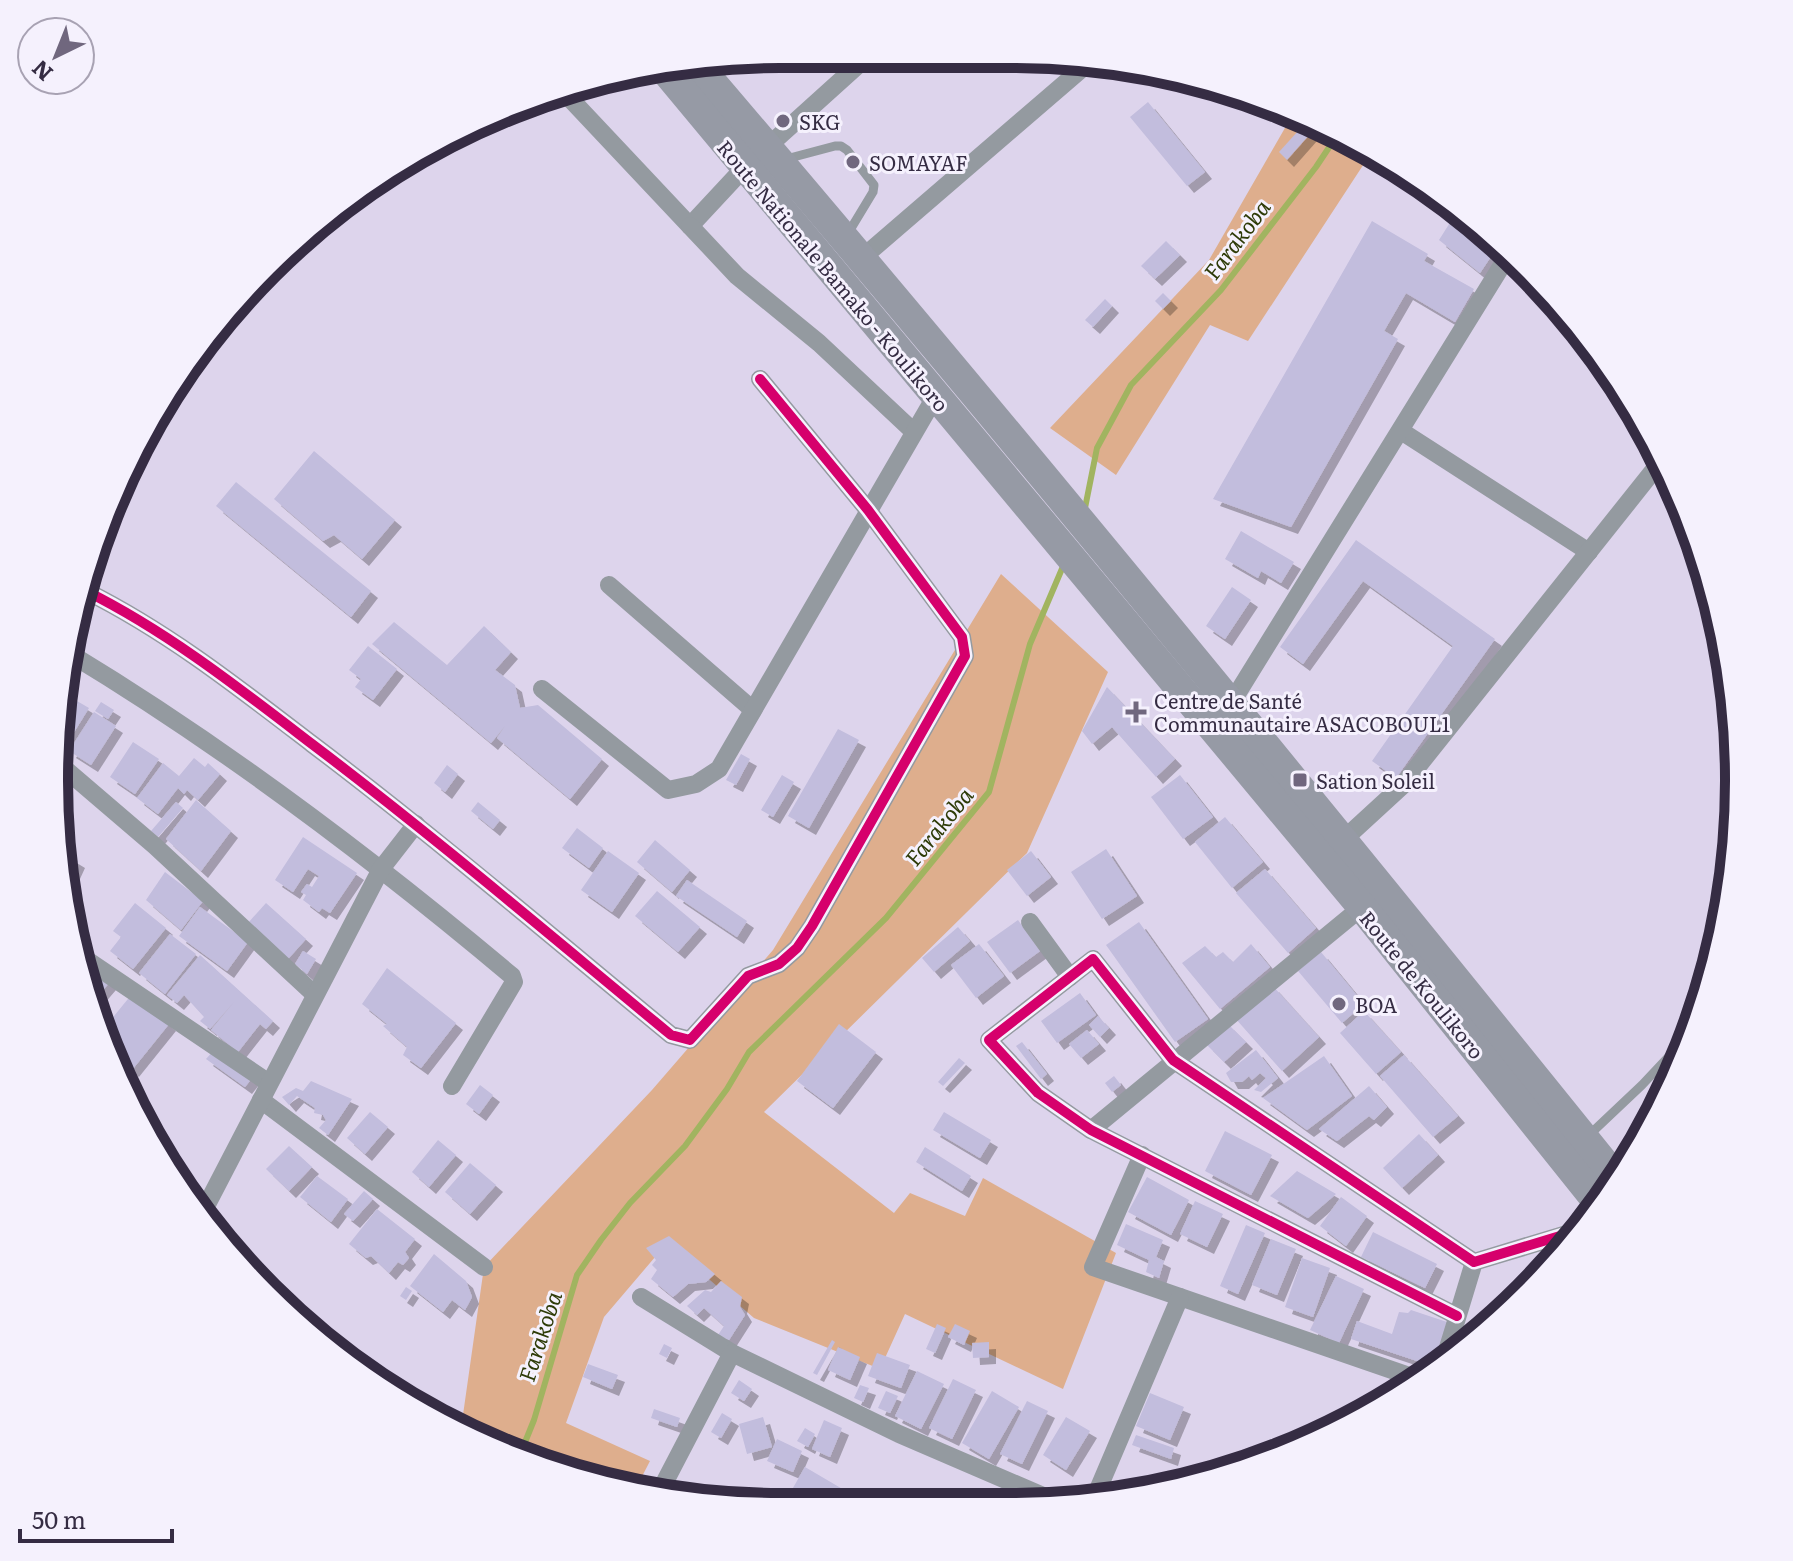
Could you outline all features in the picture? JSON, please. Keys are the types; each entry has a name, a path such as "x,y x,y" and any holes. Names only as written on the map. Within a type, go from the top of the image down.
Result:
{"main road":[{"name":"Route Nationale Bamako - Koulikoro","path":"704,73 854,248 1129,580"},
{"name":"Route Nationale Bamako - Koulikoro","path":"670,77 1104,599"},
{"name":"Route de Koulikoro","path":"1129,580 1609,1169"},
{"name":"Route de Koulikoro","path":"1104,599 1362,907 1592,1195"}],"street":[{"path":"690,226 744,168 774,154 856,68"},
{"path":"854,248 1077,72"},
{"path":"571,100 737,276 819,343 914,432"},
{"path":"1209,726 1232,706 1503,264"},
{"path":"93,594 131,614 209,665 416,824 671,1035 690,1040 748,976 779,964 797,948 965,656 962,637 868,510 760,379"},
{"path":"542,689 668,790 696,784 719,769 935,397"},
{"path":"1401,431 1589,552"},
{"path":"1342,841 1403,785 1654,470"},
{"path":"609,585 753,710"},
{"path":"79,660 195,734 381,869 514,979 452,1086"},
{"path":"68,772 155,846 314,994"},
{"path":"207,1203 381,869 416,824"},
{"path":"1091,1130 1362,907"},
{"path":"1030,922 1070,977"},
{"path":"1457,1316 1091,1130 1038,1093 989,1040 1093,959 1173,1060 1474,1262 1558,1238"},
{"path":"92,964 265,1091 484,1267"},
{"path":"1142,1155 1093,1267 1405,1375"},
{"path":"1449,1343 1474,1262"},
{"path":"641,1297 732,1353 899,1434 1034,1492"},
{"path":"1099,1488 1180,1297"},
{"path":"664,1483 732,1353"}],"lane":[{"path":"774,154 835,146 847,150 874,185 854,248"},
{"path":"1585,1139 1671,1053"}],"shaded area":[{"path":"1288,123 1366,161 1248,341 1210,325 1116,475 1050,428 1209,260"},
{"path":"1001,574 1108,672 1027,853 764,1112 894,1213 910,1193 965,1216 983,1178 1116,1253 1063,1389 905,1314 880,1369 754,1318 667,1243 604,1317 566,1423 650,1461 641,1479 551,1455 462,1419 484,1267 652,1090 773,950"}],"building":[{"path":"1148,102 1205,172 1187,186 1130,117"},
{"path":"1300,129 1311,133 1287,160 1279,152"},
{"path":"1452,220 1492,255 1480,273 1439,240"},
{"path":"1372,221 1428,254 1424,261 1474,289 1455,322 1406,293 1384,331 1398,339 1291,527 1213,499"},
{"path":"1166,241 1180,255 1155,279 1141,266"},
{"path":"1163,293 1171,301 1163,309 1155,301"},
{"path":"1105,299 1112,306 1093,327 1085,320"},
{"path":"314,451 395,520 362,559 334,535 323,541 274,499"},
{"path":"236,482 371,591 351,617 216,506"},
{"path":"1241,531 1294,562 1281,583 1261,571 1258,578 1225,559"},
{"path":"1356,540 1495,639 1396,778 1372,761 1453,646 1363,581 1303,664 1280,647"},
{"path":"1232,587 1251,600 1225,639 1206,626"},
{"path":"394,622 447,665 484,626 511,652 495,670 515,685 520,708 538,705 602,759 570,799 497,738 505,726 491,743 372,644"},
{"path":"368,646 397,669 373,700 355,687 361,679 349,670"},
{"path":"1107,687 1175,759 1156,777 1112,727 1092,744 1082,731"},
{"path":"73,699 89,708 70,739"},
{"path":"101,702 114,710 108,719 95,711"},
{"path":"94,712 116,726 91,765 69,751"},
{"path":"838,729 859,740 809,828 788,816"},
{"path":"133,742 159,759 135,794 110,777"},
{"path":"741,754 750,759 736,785 726,780"},
{"path":"194,758 205,767 208,763 220,774 198,800 187,790 184,794 178,788 158,814 137,798 163,763 179,776"},
{"path":"447,765 458,774 445,792 434,783"},
{"path":"782,775 794,782 773,817 761,810"},
{"path":"1180,775 1213,817 1183,839 1151,797"},
{"path":"196,800 231,831 201,871 166,839"},
{"path":"176,802 183,808 158,837 151,831"},
{"path":"478,802 500,820 493,829 471,811"},
{"path":"1225,817 1263,862 1232,888 1195,842"},
{"path":"577,828 603,848 589,868 562,848"},
{"path":"303,837 357,873 330,913 322,908 319,912 303,900 306,895 301,892 307,884 312,887 319,876 308,869 293,892 275,880"},
{"path":"655,840 690,870 672,892 637,862"},
{"path":"1106,849 1137,896 1102,919 1071,872"},
{"path":"608,851 639,873 612,912 581,890"},
{"path":"1031,851 1051,877 1027,896 1007,870"},
{"path":"1265,869 1316,928 1288,953 1236,893"},
{"path":"165,872 203,901 181,930 146,900"},
{"path":"687,880 747,921 737,937 676,896"},
{"path":"657,891 700,927 678,952 635,916"},
{"path":"135,903 166,928 133,969 110,951 121,937 113,931"},
{"path":"266,903 306,939 288,959 248,923"},
{"path":"200,907 248,942 227,971 179,936"},
{"path":"1018,920 1040,951 1010,973 987,942"},
{"path":"1139,922 1208,1019 1175,1042 1106,945"},
{"path":"958,927 970,941 934,972 922,958"},
{"path":"170,934 196,954 165,994 139,973"},
{"path":"979,944 1004,976 976,998 951,965"},
{"path":"1251,944 1270,967 1220,1009 1182,963 1205,946 1216,957 1223,952 1233,962"},
{"path":"303,951 316,959 307,974 295,964"},
{"path":"1321,952 1364,1004 1342,1023 1298,971"},
{"path":"200,955 273,1021 266,1029 260,1024 238,1052 211,1030 234,1002 210,1029 200,1021 204,1017 184,995 177,1003 167,995"},
{"path":"387,968 456,1023 421,1068 403,1055 407,1047 383,1026 387,1024 362,1004"},
{"path":"93,969 109,983 101,993"},
{"path":"1272,985 1319,1037 1282,1071 1235,1018"},
{"path":"1080,993 1096,1015 1057,1043 1041,1021"},
{"path":"132,994 169,1024 132,1070 110,1021"},
{"path":"1364,1011 1401,1052 1376,1074 1340,1033"},
{"path":"1098,1016 1109,1028 1100,1037 1089,1025"},
{"path":"1227,1023 1246,1042 1224,1062 1206,1044"},
{"path":"839,1024 876,1052 833,1108 797,1081"},
{"path":"1087,1030 1099,1044 1081,1058 1069,1044"},
{"path":"1022,1042 1047,1074 1041,1079 1016,1046"},
{"path":"214,1050 252,1078 245,1087 206,1059"},
{"path":"1256,1050 1278,1078 1261,1092 1254,1090 1266,1078 1260,1073 1252,1080 1249,1076 1242,1082 1231,1082 1226,1073"},
{"path":"1404,1055 1458,1116 1433,1137 1380,1076"},
{"path":"1324,1056 1352,1096 1307,1130 1263,1098"},
{"path":"959,1058 965,1063 943,1086 938,1082"},
{"path":"1114,1076 1121,1085 1112,1092 1105,1083"},
{"path":"311,1081 352,1099 328,1135 319,1128 326,1120 323,1115 314,1113 315,1108 297,1096 289,1105 282,1097 296,1088 303,1091"},
{"path":"480,1085 493,1095 479,1114 466,1104"},
{"path":"1369,1086 1387,1107 1374,1120 1369,1116 1337,1141 1319,1129"},
{"path":"370,1112 388,1127 365,1154 347,1138"},
{"path":"944,1112 991,1140 980,1158 933,1130"},
{"path":"1225,1131 1272,1155 1251,1195 1205,1171"},
{"path":"1419,1134 1438,1155 1402,1188 1383,1168"},
{"path":"438,1140 456,1155 429,1187 412,1172"},
{"path":"289,1146 312,1167 289,1191 266,1169"},
{"path":"925,1147 971,1176 962,1191 916,1162"},
{"path":"470,1163 496,1185 470,1214 445,1192"},
{"path":"1297,1171 1336,1194 1308,1218 1270,1196"},
{"path":"317,1176 348,1199 331,1222 300,1197"},
{"path":"1147,1177 1189,1200 1171,1235 1128,1212"},
{"path":"364,1191 373,1199 353,1221 344,1214"},
{"path":"1341,1197 1367,1216 1346,1246 1320,1226"},
{"path":"1195,1201 1223,1214 1207,1247 1180,1234"},
{"path":"377,1209 415,1239 405,1252 409,1258 403,1265 398,1262 389,1273 371,1256 366,1258 349,1244"},
{"path":"1126,1224 1163,1240 1156,1257 1164,1261 1159,1278 1146,1272 1149,1260 1117,1245"},
{"path":"1246,1225 1265,1233 1238,1294 1220,1286"},
{"path":"1373,1232 1437,1264 1425,1288 1361,1257"},
{"path":"669,1236 715,1274 706,1282 688,1284 673,1297 651,1279 657,1270 652,1265 656,1260 646,1248"},
{"path":"1271,1239 1296,1249 1277,1295 1252,1285"},
{"path":"434,1254 466,1281 472,1297 465,1310 452,1300 443,1312 410,1286"},
{"path":"1302,1258 1330,1268 1313,1317 1285,1307"},
{"path":"1336,1276 1364,1289 1339,1343 1310,1330"},
{"path":"721,1281 742,1297 740,1307 745,1315 729,1340 718,1335 724,1326 704,1308 697,1315 687,1306 705,1290 711,1292"},
{"path":"406,1287 412,1291 406,1300 400,1296"},
{"path":"1411,1310 1447,1322 1437,1353 1422,1363 1351,1339 1357,1321 1392,1334 1399,1312 1408,1313"},
{"path":"937,1324 946,1328 935,1353 926,1349"},
{"path":"955,1324 970,1331 964,1345 948,1337"},
{"path":"832,1340 835,1342 817,1375 813,1373"},
{"path":"989,1342 989,1357 973,1358 972,1343"},
{"path":"664,1344 672,1348 667,1358 659,1354"},
{"path":"838,1347 860,1357 850,1380 828,1370"},
{"path":"877,1353 910,1365 901,1388 868,1376"},
{"path":"588,1364 618,1375 612,1389 583,1377"},
{"path":"917,1371 944,1384 921,1429 895,1416"},
{"path":"953,1379 976,1390 952,1439 929,1428"},
{"path":"739,1380 752,1389 744,1401 731,1393"},
{"path":"860,1385 869,1388 863,1402 854,1398"},
{"path":"886,1391 898,1396 890,1413 878,1408"},
{"path":"992,1391 1019,1407 989,1459 962,1443"},
{"path":"1150,1393 1184,1407 1170,1440 1136,1426"},
{"path":"1027,1401 1048,1411 1022,1464 1000,1454"},
{"path":"654,1409 680,1418 677,1427 651,1418"},
{"path":"722,1413 732,1419 721,1438 711,1432"},
{"path":"763,1417 772,1447 747,1454 739,1424"},
{"path":"1066,1417 1090,1431 1066,1470 1043,1455"},
{"path":"824,1420 842,1428 830,1457 812,1449"},
{"path":"805,1428 815,1434 808,1447 797,1441"},
{"path":"1136,1435 1174,1448 1171,1459 1132,1445"},
{"path":"777,1439 802,1451 793,1472 767,1461"},
{"path":"805,1467 849,1493 790,1493"}],"waterway":[{"name":"Farakoba","path":"1085,508 1097,448 1131,385 1221,290 1332,143"},
{"name":"Farakoba","path":"524,1445 577,1275 601,1240 630,1203 685,1146 727,1089 749,1052 886,918 989,792 1030,644 1064,564"}],"cycle path":[{"path":"92,594 146,624 230,682 403,815 671,1035 690,1040 748,976 779,964 797,948 965,656 962,637 868,510 760,379"},
{"path":"1457,1316 1091,1130 1038,1093 989,1040 1093,959 1173,1060 1474,1262 1560,1236"}],"place":[{"name":"SKG","path":"783,121"},
{"name":"SOMAYAF","path":"853,162"},
{"name":"Centre de Santé Communautaire ASACOBOUL1","path":"1136,712"},
{"name":"Sation Soleil","path":"1300,780"},
{"name":"BOA","path":"1339,1004"}]}
